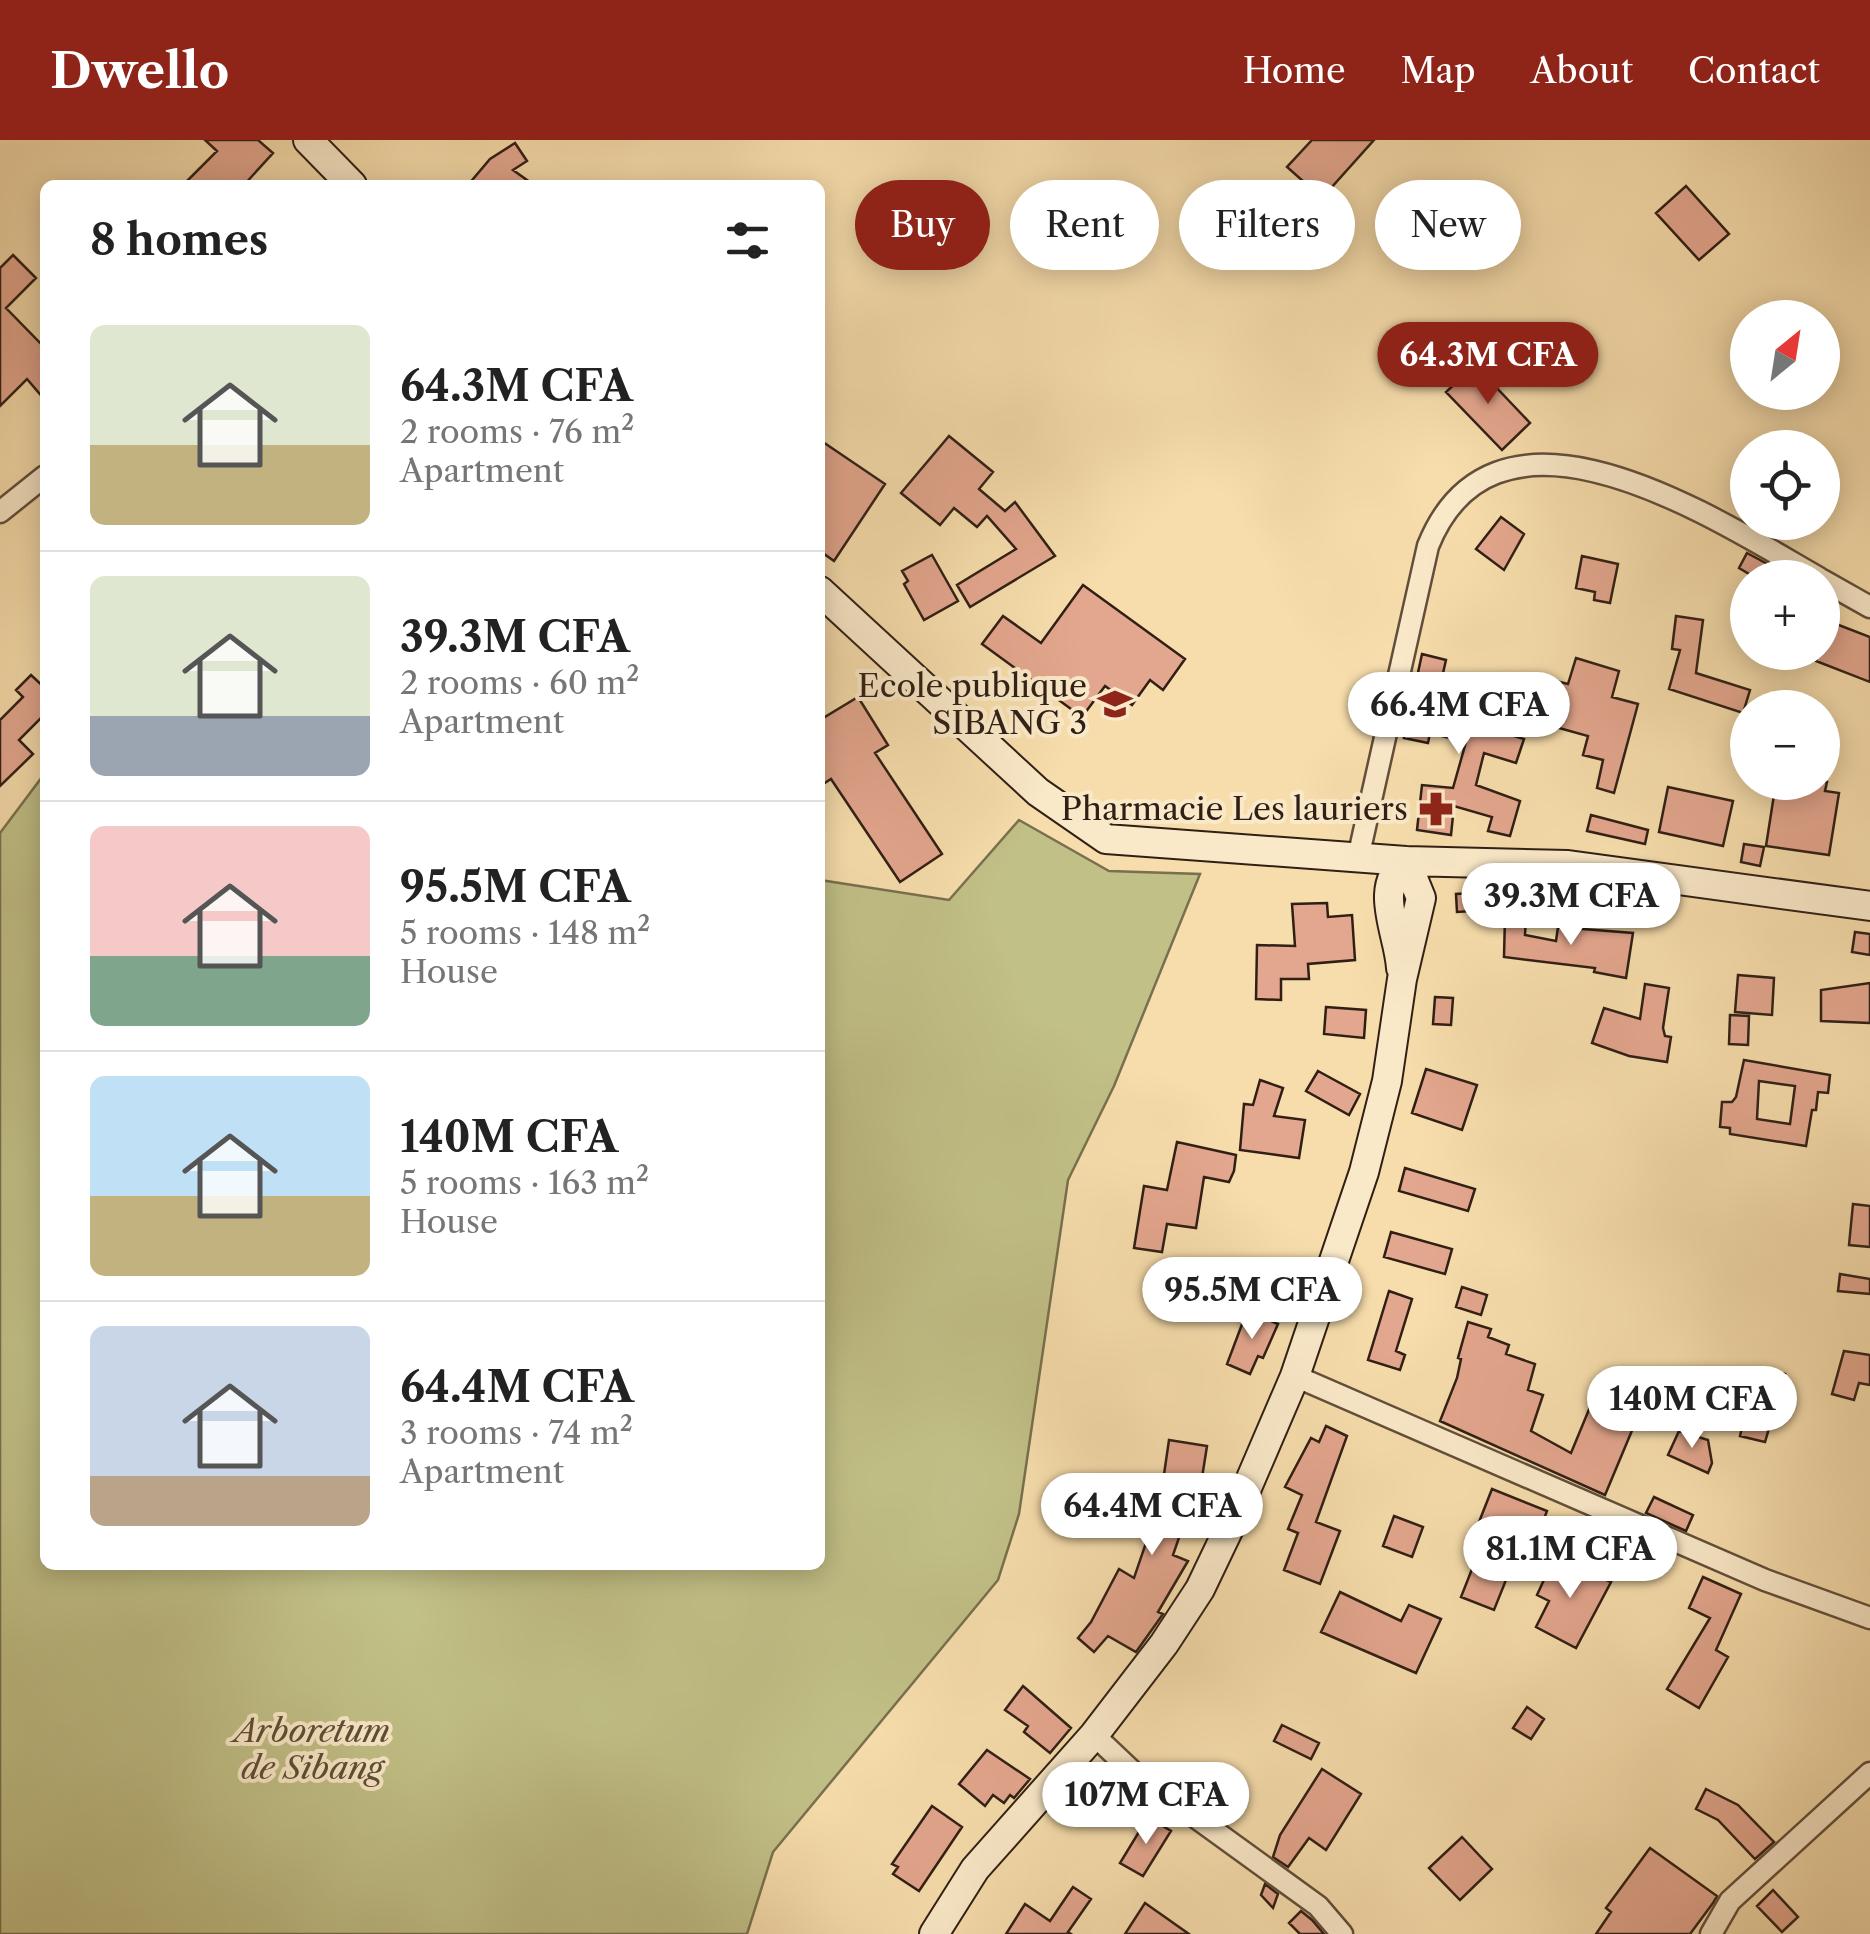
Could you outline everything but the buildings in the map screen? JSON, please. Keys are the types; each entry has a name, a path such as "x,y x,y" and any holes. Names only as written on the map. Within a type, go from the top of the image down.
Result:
{"street":[{"path":"308,140 347,180"},
{"path":"1358,858 1428,546 1438,520 1458,496 1538,462 1593,468 1634,481 1786,560"},
{"path":"0,512 40,480"},
{"path":"1840,589 1870,606"},
{"path":"825,596 1038,792 1106,839 1318,856 1487,862 1650,874 1870,906"},
{"path":"1318,856 1368,884 1405,927"},
{"path":"934,1934 975,1868 1094,1735 1164,1644 1200,1588 1295,1376 1374,1138 1402,979 1405,927 1388,890 1397,868 1406,861"},
{"path":"1405,927 1447,880 1487,862"},
{"path":"1295,1376 1765,1580 1870,1618"},
{"path":"1094,1735 1133,1772 1318,1906 1342,1934"},
{"path":"1711,1934 1730,1901 1870,1772"}],"green space":[{"name":"Arboretum de Sibang","path":"40,780 40,1570 825,1570 825,881 949,900 1019,820 1109,871 1200,874 1114,1086 1068,1180 1019,1514 998,1580 773,1852 747,1934 0,1934 0,833"}],"place":[{"name":"Ecole publique SIBANG 3","path":"1115,704"},
{"name":"Pharmacie Les lauriers","path":"1436,809"}]}
